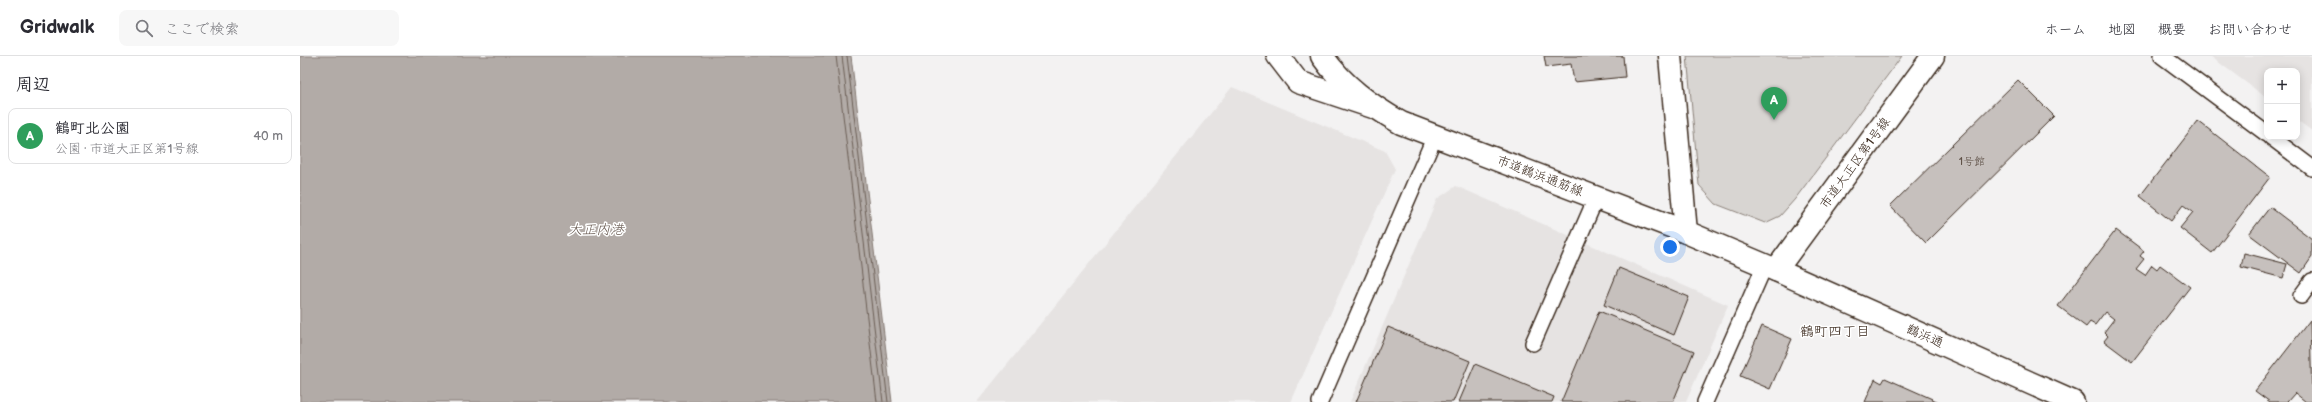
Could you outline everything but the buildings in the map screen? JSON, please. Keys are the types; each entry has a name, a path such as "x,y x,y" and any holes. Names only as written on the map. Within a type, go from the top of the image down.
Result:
{"main road":[{"path":"1278,56 1298,82 1374,107"},
{"name":"市道鶴浜通筋線","path":"1322,56 1348,87 1374,107 1401,124 1686,232 1770,267"},
{"path":"1670,56 1686,232"},
{"name":"市道大正区第1号線","path":"1770,267 1933,56"},
{"name":"鶴浜通","path":"1770,267 2073,402"}],"lane":[{"path":"2162,56 2264,132"},
{"path":"1320,402 1436,136"},
{"path":"2275,140 2312,168"},
{"path":"1533,343 1596,198"},
{"path":"1705,402 1770,267"},
{"path":"2301,296 2312,280"}],"shaded area":[{"path":"1687,56 1902,56 1795,199 1780,216 1765,223 1716,204 1699,185"},
{"path":"2210,56 2312,56 2312,131 2300,122 2300,68 2264,68 2264,96"},
{"path":"1232,87 1385,151 1395,169 1291,402 977,402"},
{"path":"1456,186 1728,305 1686,402 1350,402 1437,199"}],"water":[{"name":"大正内港","path":"300,56 851,56 892,402 300,402"}],"place":[{"name":"鶴町北公園","path":"1774,120"}],"district":[{"name":"鶴町四丁目","path":"1835,331"}]}
